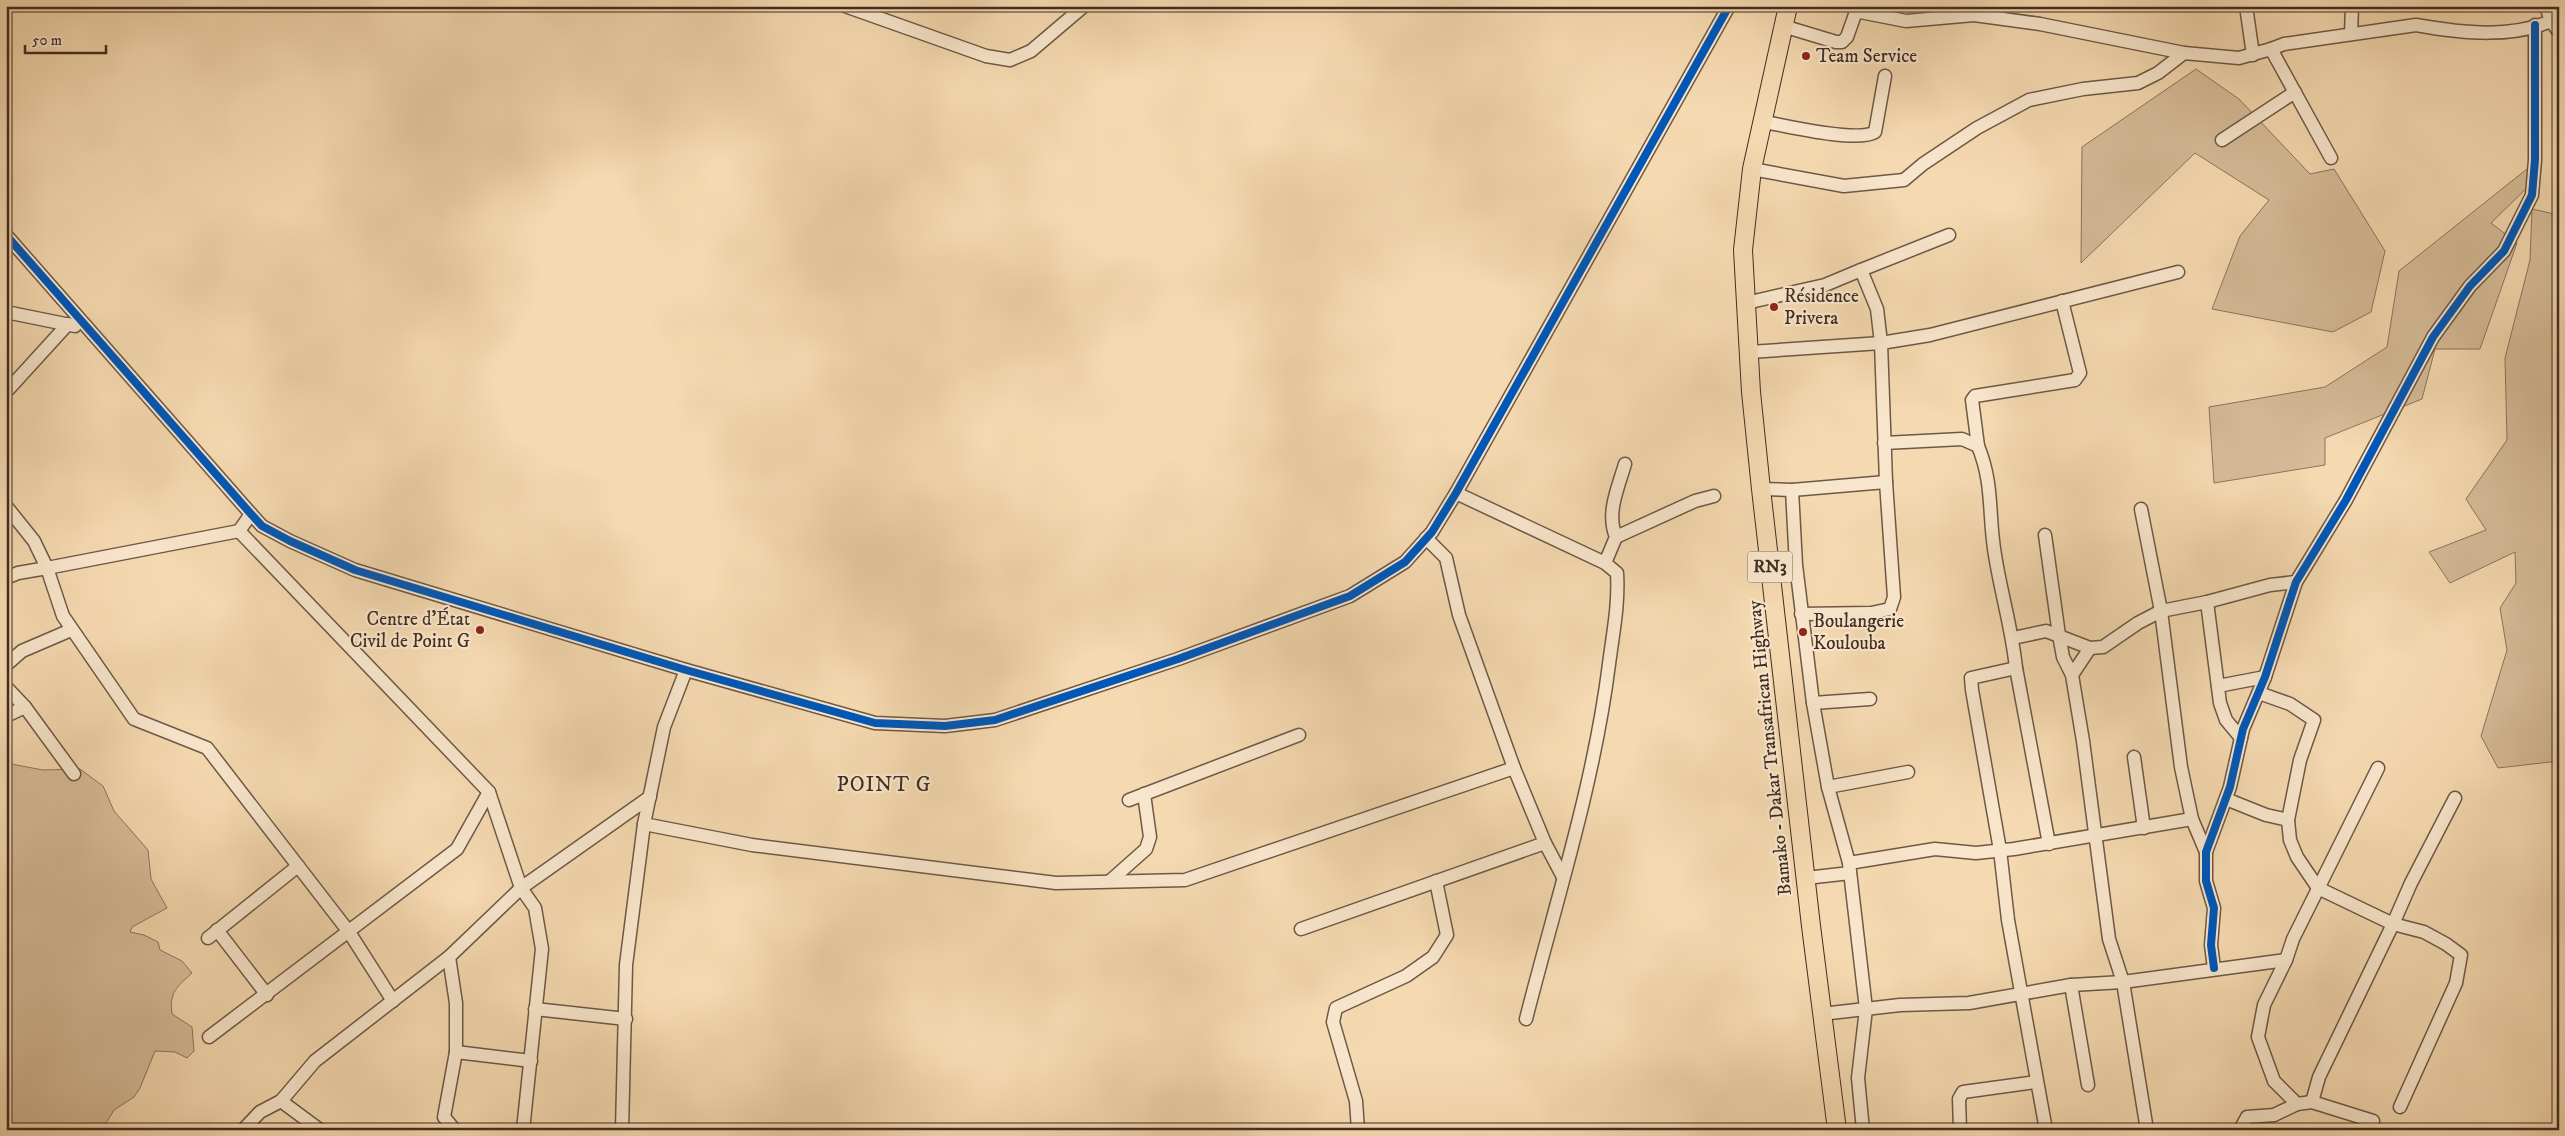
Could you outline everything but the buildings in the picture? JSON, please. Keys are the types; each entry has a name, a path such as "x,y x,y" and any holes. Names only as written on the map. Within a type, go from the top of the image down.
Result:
{"highway":[{"name":"Bamako - Dakar Transafrican Highway","path":"1788,6 1765,122 1752,169 1743,250 1751,392 1761,489 1837,1130"}],"street":[{"path":"845,6 986,56 1010,60 1031,51 1084,6"},
{"path":"6,234 262,526 290,541 355,570 686,670 876,723 945,726 995,720 1178,660 1350,596 1405,562 1426,538 1456,493 1729,6"},
{"path":"2246,6 2254,55"},
{"path":"2351,34 2352,6"},
{"path":"2546,6 2555,19 2559,32"},
{"path":"1783,26 1836,42 1842,42 1847,37 1857,9 1906,21 1974,15 2040,24 2184,53 2239,58 2254,55 2284,44 2416,25 2438,29 2503,33 2555,19"},
{"path":"2214,968 2211,945 2214,908 2206,881 2206,852 2226,799 2241,738 2265,677 2296,582 2346,500 2432,337 2470,286 2504,251 2532,195 2535,160 2535,25"},
{"path":"2271,49 2331,158"},
{"path":"1752,169 1844,186 1904,180 1923,164 1977,128 2029,100 2083,89 2138,83 2158,72 2184,53"},
{"path":"1765,122 1843,136 1870,135 1875,132 1885,76"},
{"path":"2222,140 2295,92"},
{"path":"1746,302 1825,285 1949,235"},
{"path":"1801,614 1871,613 1890,609 1894,597 1886,482 1881,344 1877,309 1861,270"},
{"path":"1750,352 1881,344 1930,335 2178,272"},
{"path":"2049,844 2016,668 2013,638 1995,553 1990,485 1978,446 1972,400 1975,396 2079,378 2080,372 2062,301"},
{"path":"6,312 92,330"},
{"path":"6,392 68,324"},
{"path":"1884,443 1962,439 1978,446"},
{"path":"1616,537 1611,524 1613,505 1625,464"},
{"path":"1761,489 1792,490 1886,482"},
{"path":"1792,490 1801,614 1828,787 1850,868 1866,1008 1858,1078 1863,1130"},
{"path":"1456,493 1605,563 1617,573 1618,595 1606,689 1587,784 1526,1019"},
{"path":"1605,563 1616,537 1695,501 1714,496"},
{"path":"6,506 34,540 63,616 134,719 207,748 349,932 393,1001"},
{"path":"2141,509 2161,611 2181,767 2192,819 2206,852"},
{"path":"6,578 18,573 239,531 251,514"},
{"path":"239,531 489,792 522,888 535,908 542,949 534,1009 523,1130"},
{"path":"2045,535 2063,657 2072,676 2109,939 2123,982 2147,1130"},
{"path":"1426,538 1446,558 1459,615 1514,768 1546,843 1563,877"},
{"path":"2013,638 2046,631 2090,648 2104,647 2138,623 2161,611 2207,602 2270,585 2296,582"},
{"path":"2207,602 2218,686 2226,720 2241,738"},
{"path":"6,665 22,651 72,630"},
{"path":"2072,676 2090,648"},
{"path":"2016,668 1971,678 2000,850 2008,920 2046,1130"},
{"path":"622,1130 626,965 644,824 664,727 686,670"},
{"path":"2218,686 2265,677"},
{"path":"6,687 25,707 74,774"},
{"path":"2259,693 2290,704 2314,720 2300,760 2288,820 2290,840 2297,857 2318,888 2393,924 2424,932 2461,955 2461,967 2456,983 2400,1107"},
{"path":"1814,703 1870,698"},
{"path":"6,716 25,707"},
{"path":"1129,800 1299,735"},
{"path":"2134,757 2144,828"},
{"path":"644,824 752,846 1056,883 1185,880 1514,768"},
{"path":"2297,1104 2274,1081 2258,1037 2264,1005 2286,960 2293,939 2378,768"},
{"path":"1828,787 1908,772"},
{"path":"209,1037 267,995 457,849 489,792"},
{"path":"1110,882 1146,848 1150,837 1144,794"},
{"path":"243,1130 260,1112 281,1101 315,1062 448,957 522,888 650,797"},
{"path":"2312,1102 2319,1077 2411,883 2455,798"},
{"path":"2226,799 2266,815 2288,820"},
{"path":"1806,878 1935,849 1976,853 2095,837 2192,819"},
{"path":"1301,929 1546,843"},
{"path":"267,995 213,934 298,866"},
{"path":"1358,1130 1356,1101 1333,1022 1336,1008 1406,976 1433,957 1447,935 1436,881"},
{"path":"448,957 456,1003 456,1052 443,1111 444,1117 454,1130"},
{"path":"1822,1014 1900,1004 1969,1003 2071,985 2123,982 2214,968 2286,960"},
{"path":"2071,985 2088,1085"},
{"path":"534,1009 626,1019"},
{"path":"456,1052 530,1061"},
{"path":"1960,1130 1959,1099 1963,1092 2036,1082"},
{"path":"281,1101 320,1130"},
{"path":"2240,1130 2247,1116 2274,1115 2297,1104 2312,1102 2373,1121"}],"shaded area":[{"path":"2196,69 2239,99 2310,174 2334,169 2385,251 2371,312 2333,332 2212,309 2240,236 2269,200 2195,153 2081,263 2082,147"},
{"path":"2527,169 2532,183 2491,223 2517,243 2480,349 2435,349 2422,399 2325,438 2325,465 2214,483 2209,407 2325,387 2387,347 2399,271"},
{"path":"2532,209 2559,215 2559,761 2498,768 2481,736 2507,650 2500,608 2516,583 2515,552 2450,583 2429,552 2486,530 2466,499 2507,440 2505,358 2530,260"},
{"path":"6,763 43,770 80,769 103,786 114,811 148,850 151,879 167,908 132,927 130,932 144,935 158,942 160,950 182,961 192,973 175,990 171,1006 172,1014 192,1027 194,1051 187,1058 175,1052 155,1051 140,1088 134,1097 114,1110 102,1130 6,1130"}],"cycle path":[{"path":"6,235 262,526 290,541 355,570 686,670 875,723 945,726 995,720 1178,659 1350,596 1405,562 1432,532 1456,493 1729,6"},
{"path":"2214,968 2211,945 2214,908 2206,881 2206,852 2230,787 2243,729 2265,677 2296,582 2346,500 2433,337 2470,286 2504,251 2532,195 2535,160 2535,25"}],"place":[{"name":"Team Service","path":"1806,56"},
{"name":"Résidence Privera","path":"1774,307"},
{"name":"Centre d'État Civil de Point G","path":"480,630"},
{"name":"Boulangerie Koulouba","path":"1803,632"}],"district":[{"name":"POINT G","path":"884,785"}]}
